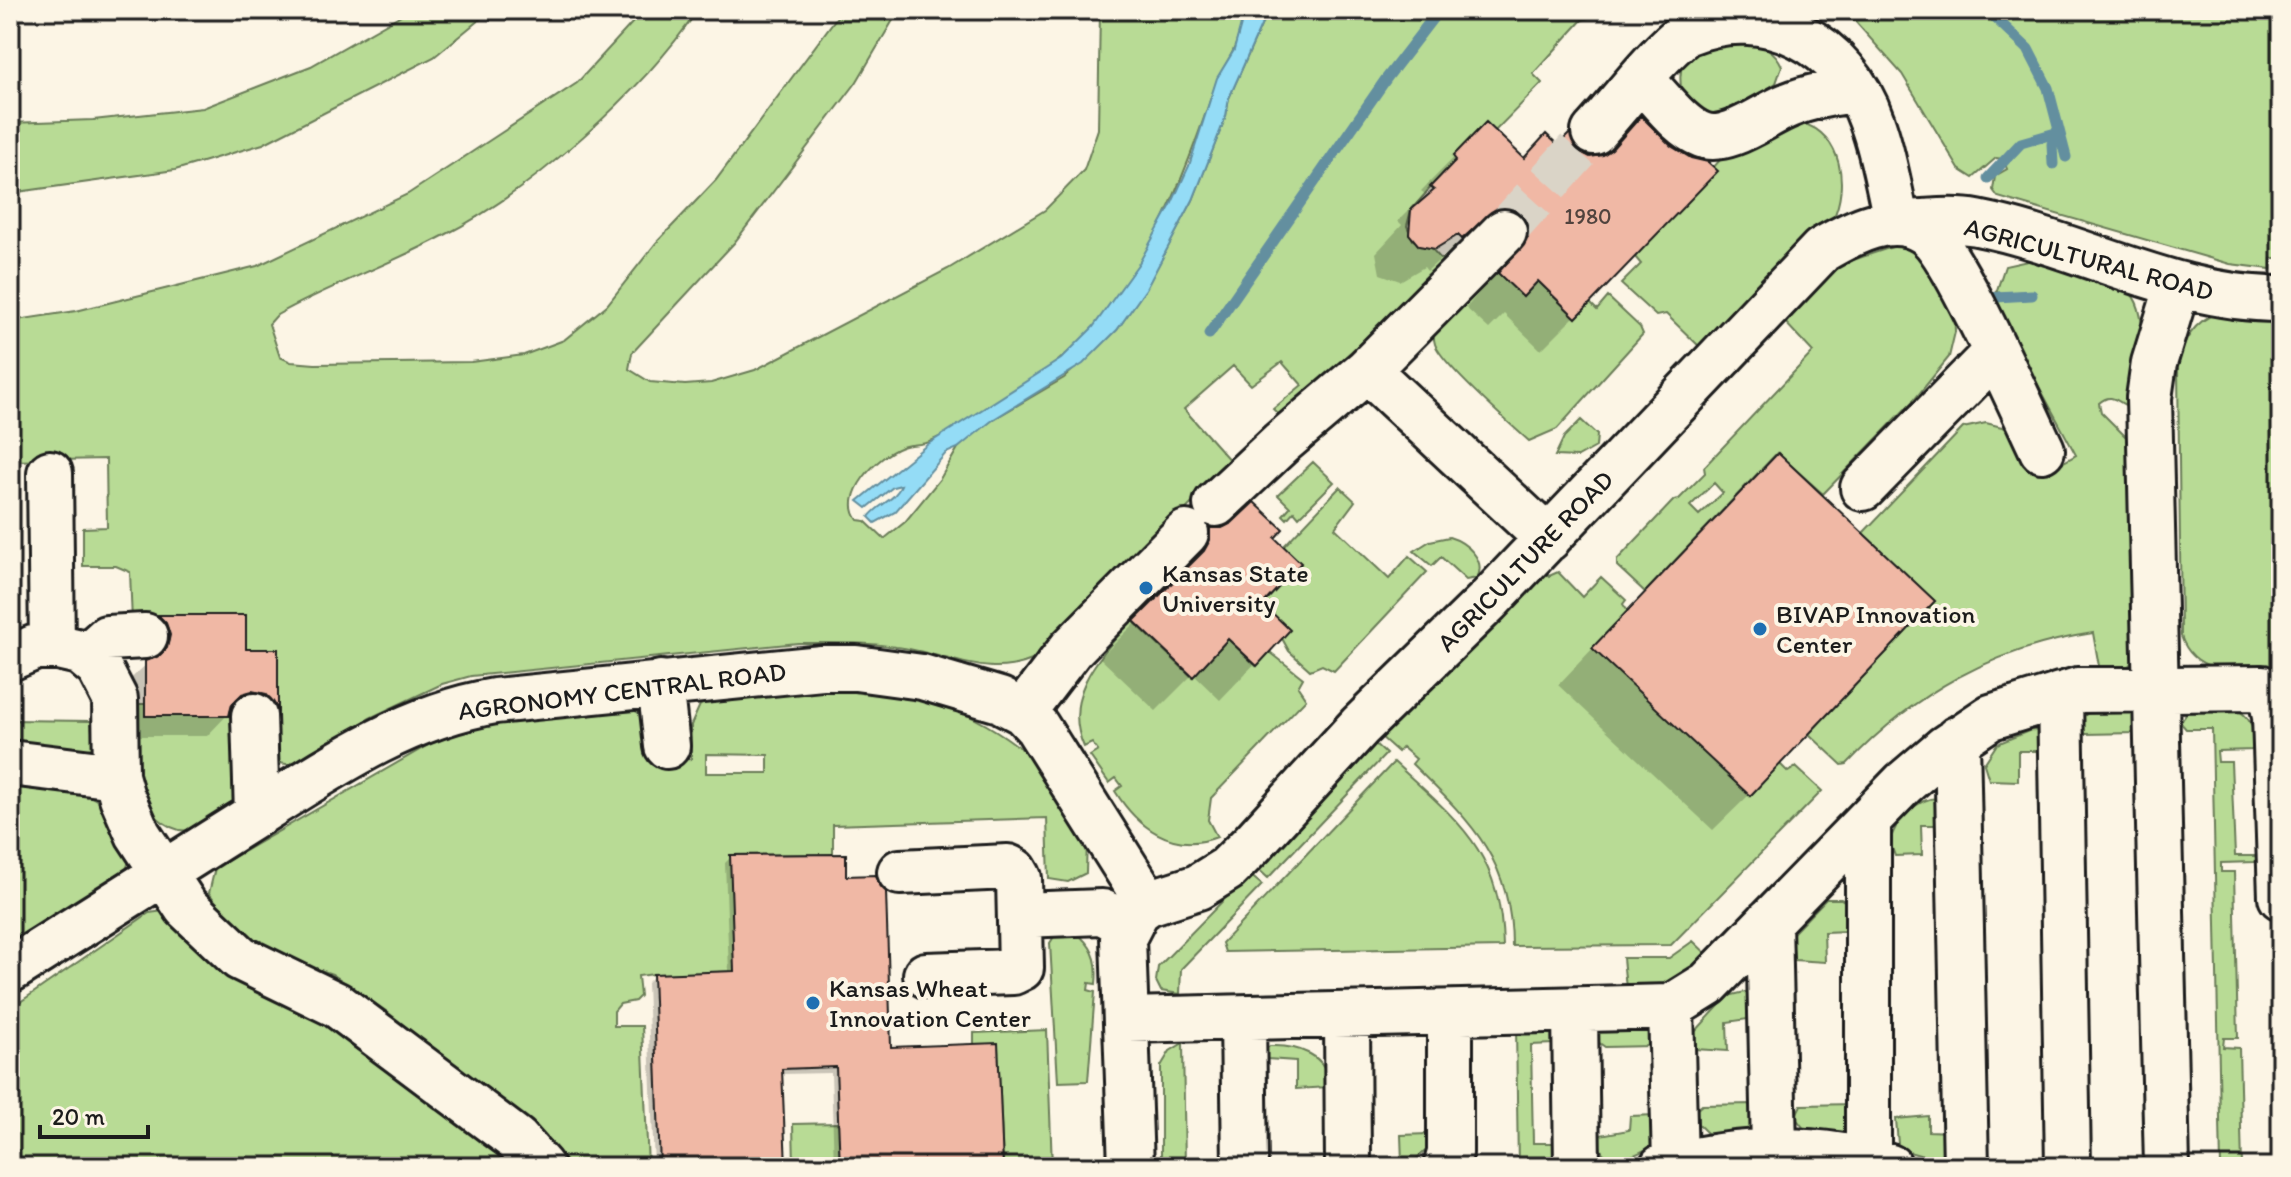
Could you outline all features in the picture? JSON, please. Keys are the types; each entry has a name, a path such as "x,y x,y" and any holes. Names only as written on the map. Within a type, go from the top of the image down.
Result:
{"street":[{"path":"1594,132 1684,35 1710,19 1737,11 1768,11 1796,22 1826,47 1856,90 1872,121 1897,223 1926,232 1951,265 2042,450"},
{"path":"1642,80 1693,131 1706,137 1727,135 1790,104 1856,90"},
{"name":"AGRICULTURAL ROAD","path":"1897,223 1974,222 2096,255 2178,285 2247,299 2281,299"},
{"name":"AGRICULTURE ROAD","path":"1138,914 1198,887 1227,869 1360,726 1548,539 1822,250 1861,228 1897,223"},
{"path":"1023,712 1071,649 1201,518 1367,370 1504,232"},
{"path":"2167,1167 2149,398 2154,363 2178,285"},
{"path":"1863,488 1994,354"},
{"path":"1367,370 1548,539"},
{"path":"1260,501 1312,450 1314,433 1304,423"},
{"path":"50,473 69,652"},
{"path":"69,652 107,638 145,636"},
{"path":"10,658 36,647 69,652 99,668 129,694 118,741 116,776 138,834 186,907 240,958 337,1005 516,1139 541,1167"},
{"name":"AGRONOMY CENTRAL ROAD","path":"10,970 342,761 403,729 452,711 495,701 784,670 856,668 922,677 1000,700 1023,712 1055,753 1138,914"},
{"path":"660,683 667,746"},
{"path":"1128,1020 1575,1012 1671,1007 1708,984 1904,783 1957,739 1991,717 2078,690 2262,688 2276,698 2281,897"},
{"path":"2060,695 2068,1167"},
{"path":"254,716 257,814"},
{"path":"1957,739 1966,1167"},
{"path":"10,763 116,776"},
{"path":"1671,1007 1668,1165 1774,1150 1826,1152 1879,1164 1868,822"},
{"path":"900,872 1008,867 1019,878 1021,968 1013,972 926,975"},
{"path":"1021,915 1138,914 1123,938 1131,1167"},
{"path":"1769,921 1774,1150"},
{"path":"1575,1012 1577,1167"},
{"path":"1446,1167 1450,1153 1450,1014"},
{"path":"1347,1016 1348,1167"},
{"path":"1243,1018 1245,1167"}],"green space":[{"path":"410,10 491,10 434,57 263,144 175,170 10,193 10,123 93,120 203,108 311,66"},
{"path":"644,10 698,10 647,74 616,106 513,193 443,236 277,315 269,324 280,357 291,362 315,364 471,362 524,355 564,340 607,305 656,243 716,180 842,10 899,10 856,83 734,243 632,353 629,369 650,382 685,385 711,383 755,370 948,269 1045,210 1084,170 1098,129 1100,10 1245,10 1235,46 1218,79 1174,196 1157,233 1114,302 1089,333 1059,360 1014,392 931,441 892,452 872,467 857,488 853,510 858,520 865,521 884,539 905,522 940,479 958,448 971,436 1064,378 1117,330 1146,288 1193,200 1226,116 1229,98 1268,10 1617,10 1582,20 1533,74 1542,83 1495,131 1485,123 1453,156 1467,169 1445,171 1411,210 1407,226 1413,240 1432,249 1442,260 1456,246 1460,250 1281,417 1273,409 1302,385 1282,362 1251,385 1233,366 1184,409 1232,463 1039,657 1002,667 968,664 884,645 798,643 471,676 442,684 370,718 294,765 271,762 271,716 278,716 278,650 246,649 245,615 146,615 132,622 130,572 116,566 83,566 83,528 107,527 106,459 10,461 10,321 76,311 257,266 408,194 577,83"},
{"path":"1845,10 2281,10 2281,258 2271,258 2271,269 2230,264 1998,197 1993,190 1995,176 2007,169 2003,159 1996,158 1973,178 1959,169 1902,74"},
{"path":"1748,42 1776,56 1782,66 1776,83 1721,120 1685,104 1681,70 1692,52 1716,45"},
{"path":"1802,123 1826,138 1834,150 1841,177 1841,192 1833,219 1701,348 1666,314 1656,316 1621,284 1641,264 1635,257 1733,145"},
{"path":"1510,238 1516,244 1493,268 1523,297 1538,281 1576,318 1590,303 1597,310 1608,297 1640,327 1643,334 1557,429 1529,441 1463,379 1440,353 1434,340 1441,314"},
{"path":"1895,246 1921,252 1954,306 1955,332 1949,357 1915,399 1823,494 1777,453 1645,592 1617,566 1617,560 1674,500 1679,499 1705,473 1704,467 1813,352 1784,321 1835,266","holes":["1714,483 1723,493 1699,515 1690,506"]},
{"path":"2032,260 2111,281 2132,295 2139,308 2142,342 2132,408 2112,398 2099,403 2101,412 2134,445 2135,659 2124,671 2100,672 2093,633 2022,650 1958,677 1929,695 1900,715 1847,764 1842,765 1809,734 1935,601 1863,533 1963,428 1986,423 2023,436 2044,473 2076,455 2001,316 1996,300 2032,298 2032,291 1996,293 2005,266"},
{"path":"2219,312 2281,316 2281,668 2237,670 2209,666 2188,650 2181,636 2178,367 2191,333 2202,321"},
{"path":"1581,420 1597,435 1596,447 1578,457 1555,456 1564,437"},
{"path":"1313,462 1334,482 1299,517 1294,511 1287,519 1283,515 1290,507 1278,495"},
{"path":"1340,487 1355,501 1335,528 1389,579 1409,556 1427,572 1334,671 1322,665 1310,670 1289,651 1263,604 1301,564 1283,547"},
{"path":"1449,537 1462,543 1477,558 1477,578 1466,580 1441,557 1432,566 1414,551 1430,541"},
{"path":"1540,568 1549,576 1558,572 1582,597 1601,577 1626,600 1623,604 1750,796 1780,764 1788,772 1796,767 1822,791 1671,945 1512,946 1505,889 1484,844 1452,804 1412,764 1416,759 1402,747 1398,752 1380,736"},
{"path":"1132,620 1192,677 1228,639 1256,666 1270,652 1303,678 1298,687 1306,699 1211,798 1208,820 1217,837 1186,842 1158,834 1145,826 1115,791 1122,786 1116,778 1109,783 1090,756 1098,751 1092,743 1084,747 1077,710 1081,693 1097,662"},
{"path":"816,687 851,688 913,697 970,716 997,731 1049,773 1043,779 1087,838 1086,873 1068,882 1049,879 1047,818 833,825 833,854 731,855 737,1054 654,974 638,976 640,996 635,1001 620,1004 614,1011 614,1026 642,1026 648,1167 572,1167 516,1113 386,1011 332,974 268,952 239,931 209,893 215,868 449,733 486,724 631,708 650,721 653,761 691,759 691,725 700,705 715,698","holes":["706,754 768,755 768,773 706,773"]},
{"path":"132,704 145,704 145,716 237,716 238,800 197,828 176,829 157,818 142,799 134,780"},
{"path":"2232,708 2248,719 2253,730 2255,750 2217,751 2218,762 2231,762 2235,856 2262,856 2255,862 2221,863 2221,872 2234,872 2238,1038 2224,1038 2223,1047 2239,1048 2242,1167 2221,1167 2212,729 2186,729 2180,722 2188,711"},
{"path":"2093,710 2135,712 2136,733 2085,734 2081,718"},
{"path":"10,720 91,721 94,754 10,751"},
{"path":"2031,730 2041,731 2041,751 2018,751 2018,781 1989,780 1984,764 1997,744"},
{"path":"1373,742 1386,754 1268,878 1255,866"},
{"path":"1394,762 1457,822 1485,862 1500,914 1503,947 1225,952 1222,943"},
{"path":"10,775 59,784 88,795 113,815 122,830 129,853 123,876 10,948"},
{"path":"1938,798 1946,825 1921,825 1922,855 1895,856 1890,842 1902,819 1914,806"},
{"path":"1249,874 1262,885 1181,969 1180,994 1161,991 1156,981 1158,967"},
{"path":"1826,899 1841,899 1850,905 1848,931 1824,932 1825,962 1794,960 1792,934"},
{"path":"164,911 318,1012 518,1167 10,1167 10,1009 149,913"},
{"path":"1055,935 1081,937 1095,959 1096,984 1089,983 1088,990 1095,992 1088,1081 1058,1082 1050,943"},
{"path":"1693,941 1714,961 1683,987 1626,988 1623,958 1669,958"},
{"path":"1745,992 1750,995 1755,1018 1727,1022 1728,1051 1694,1049 1694,1033 1728,996"},
{"path":"1649,1023 1652,1046 1605,1047 1598,1042 1598,1030"},
{"path":"1516,1026 1556,1028 1553,1044 1531,1045 1533,1143 1558,1143 1558,1167 1518,1167"},
{"path":"1047,1030 1052,1167 1003,1165 998,1044 974,1045 974,1033"},
{"path":"1183,1043 1185,1167 1161,1167 1161,1066 1170,1051"},
{"path":"1270,1046 1290,1047 1310,1054 1323,1067 1328,1087 1296,1089 1296,1061 1267,1059 1264,1050"},
{"path":"1753,1104 1757,1126 1741,1133 1709,1135 1696,1122 1695,1111 1702,1105"},
{"path":"1854,1104 1851,1132 1841,1135 1806,1131 1795,1117 1801,1105"},
{"path":"1656,1115 1662,1136 1645,1150 1623,1158 1613,1158 1605,1155 1600,1148 1600,1135 1629,1130 1630,1116"},
{"path":"1928,1116 1928,1131 1953,1132 1945,1162 1909,1152 1898,1144 1896,1119"},
{"path":"839,1123 840,1164 794,1166 793,1124"},
{"path":"1428,1134 1434,1144 1406,1167 1372,1167 1377,1162 1402,1162 1401,1135"}],"water":[{"path":"1245,10 1268,10 1229,98 1226,116 1193,200 1146,289 1117,330 1083,364 946,453 895,512 875,523 869,517 895,495 901,485 893,487 867,508 858,501 928,444 1061,359 1093,327 1139,263 1171,205 1189,166 1217,78 1234,50"}],"building":[{"path":"1641,116 1671,146 1691,158 1708,162 1718,171 1576,318 1538,281 1523,297 1498,273 1528,238 1528,225 1522,215 1511,208 1497,208 1462,239 1458,235 1435,249 1419,246 1409,234 1411,210 1434,190 1430,187 1456,160 1453,156 1486,122 1524,158 1546,134 1558,145 1570,133 1577,150 1590,157 1603,155 1612,149"},
{"name":"BIVAP Innovation Center","path":"1778,453 1935,601 1750,796 1592,648"},
{"path":"1254,502 1283,529 1275,538 1301,563 1263,604 1290,630 1257,666 1228,639 1193,677 1134,621 1204,551 1210,540 1210,528 1222,528 1232,523"},
{"path":"158,615 246,615 246,649 278,649 278,711 266,694 252,691 242,694 232,704 229,716 145,716 145,661 159,656 167,648 170,635 166,623"},
{"name":"Kansas Wheat Innovation Center","path":"846,854 846,876 876,875 886,892 891,1047 998,1043 1003,1167 840,1167 836,1067 782,1069 786,1167 660,1167 653,974 734,971 730,855"}],"waterway":[{"path":"1209,334 1386,79 1439,10"},
{"path":"1987,10 2028,49 2048,88 2066,157"},
{"path":"2053,164 2052,144 2059,132"},
{"path":"1988,178 2021,143 2059,132"},
{"path":"1996,297 2032,295"}],"tunnel":[{"path":"1504,232 1594,132"}],"place":[{"name":"Kansas State University","path":"1146,588"},
{"name":"BIVAP Innovation Center","path":"1760,629"},
{"name":"Kansas Wheat Innovation Center","path":"813,1003"}]}
